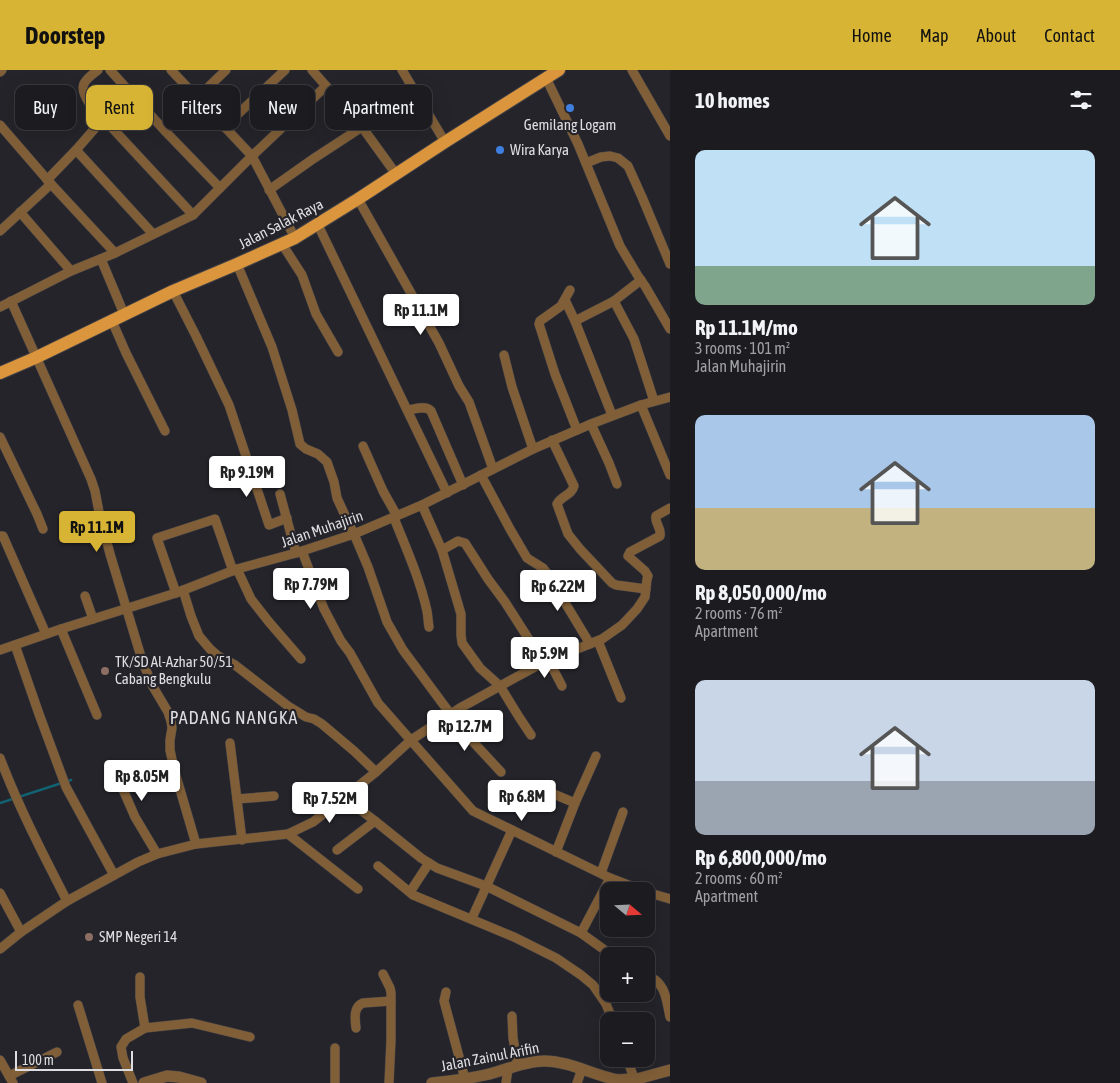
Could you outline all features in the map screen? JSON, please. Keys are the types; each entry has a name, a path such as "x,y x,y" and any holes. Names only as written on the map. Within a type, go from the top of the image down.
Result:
{"main road":[{"name":"Jalan Salak Raya","path":"0,374 173,291 295,238 559,70"}],"street":[{"path":"86,97 83,91 84,83 87,78 98,70"},
{"path":"110,70 165,132 220,188"},
{"path":"171,70 185,85"},
{"path":"210,85 226,70"},
{"path":"240,112 285,70"},
{"path":"402,70 444,142"},
{"path":"632,70 670,136"},
{"path":"316,71 325,85"},
{"path":"546,78 578,144 620,246 670,329"},
{"path":"196,844 170,750 171,721 168,712 152,685 139,651 103,530 95,491 81,456 35,358 4,304 193,215 325,87"},
{"path":"0,125 49,182 115,253"},
{"path":"0,231 49,182 93,130"},
{"path":"113,130 193,215"},
{"path":"227,130 252,156 295,238"},
{"path":"269,190 357,130"},
{"path":"364,130 396,174"},
{"path":"76,150 153,234"},
{"path":"586,163 601,157 610,156 618,158 628,166 670,264"},
{"path":"358,199 435,336 459,386 469,402 493,469"},
{"path":"20,212 71,271"},
{"path":"318,225 447,493"},
{"path":"282,244 302,275 316,314 338,352"},
{"path":"101,259 124,314"},
{"path":"237,264 272,347 292,410 300,444 327,462 337,498 368,567 387,622 403,650 462,731 501,772"},
{"path":"575,321 614,301 641,280"},
{"path":"570,290 561,306 540,321 539,324 555,374 577,430"},
{"path":"173,291 229,405 269,525 287,518"},
{"path":"565,300 612,415"},
{"path":"614,301 634,339 654,401"},
{"path":"112,321 165,431"},
{"path":"504,356 512,387 533,449"},
{"name":"Jalan Muhajirin","path":"1,647 16,645 179,592 235,570 354,534 422,505 552,440 612,415 670,397"},
{"path":"641,405 670,476"},
{"path":"408,410 424,407 431,411 463,485"},
{"path":"591,424 617,484"},
{"path":"0,437 33,505 42,529"},
{"path":"552,440 574,486 569,495 559,500 557,504 568,534 612,583 646,589"},
{"path":"363,446 395,517 411,560 427,612 429,627"},
{"path":"481,475 527,558 543,568 547,573 594,642 622,698"},
{"path":"280,494 299,552 312,575 324,610 378,703 473,811 620,882"},
{"path":"422,505 442,550 461,614 462,643 480,668 500,686 531,735"},
{"path":"0,949 21,932 67,901 138,862 157,854 196,844 288,834 313,822 345,798 411,740 460,708 545,662 614,632 645,598 647,573 628,554 660,536 661,531 655,519 656,516 670,508"},
{"path":"301,659 251,599 235,570 215,519 157,538 199,636 210,649 218,656 235,665 288,706 322,724 376,772"},
{"path":"0,536 3,536 46,634"},
{"path":"442,550 458,541 465,543 535,649 562,686"},
{"path":"85,596 93,619"},
{"path":"61,629 97,715"},
{"path":"16,645 38,714 66,787 114,875"},
{"path":"230,743 242,840"},
{"path":"556,852 596,756"},
{"path":"0,758 13,793 67,901"},
{"path":"157,854 135,817 121,785 174,769"},
{"path":"538,787 575,803"},
{"path":"237,799 274,796"},
{"path":"345,798 421,858 437,868 486,886 581,933 600,947"},
{"path":"601,873 623,812"},
{"path":"337,850 375,821"},
{"path":"472,918 512,830"},
{"path":"288,834 358,889"},
{"path":"410,892 429,863"},
{"path":"378,866 413,894 472,918 556,958 593,985 606,1004 609,1012"},
{"path":"581,933 610,878"},
{"path":"0,893 21,932"},
{"path":"655,895 670,899"},
{"path":"383,974 390,988 391,1001 389,1083"},
{"path":"140,977 144,1028"},
{"path":"655,979 661,986 670,1017"},
{"path":"446,992 444,1001 458,1081"},
{"path":"356,1028 356,1010 359,1004 391,1001"},
{"path":"78,1005 102,1083"},
{"path":"506,1083 513,1068 512,1016"},
{"path":"133,1083 122,1058 122,1047 126,1039 144,1028 192,1024 250,1037"},
{"path":"335,1083 336,1048"},
{"path":"0,1060 11,1080 57,1052"},
{"name":"Jalan Zainul Arifin","path":"432,1083 458,1081 537,1061 582,1069 622,1082 670,1070"},
{"path":"630,1067 634,1078"},
{"path":"577,1083 582,1069"},
{"path":"144,1083 167,1076 201,1083"}],"waterway":[{"path":"0,803 71,780"}],"place":[{"name":"Gemilang Logam","path":"570,108"},
{"name":"Wira Karya","path":"500,150"},
{"name":"TK/SD Al-Azhar 50/51 Cabang Bengkulu","path":"105,671"},
{"name":"SMP Negeri 14","path":"89,937"}],"district":[{"name":"PADANG NANGKA","path":"234,718"}]}
